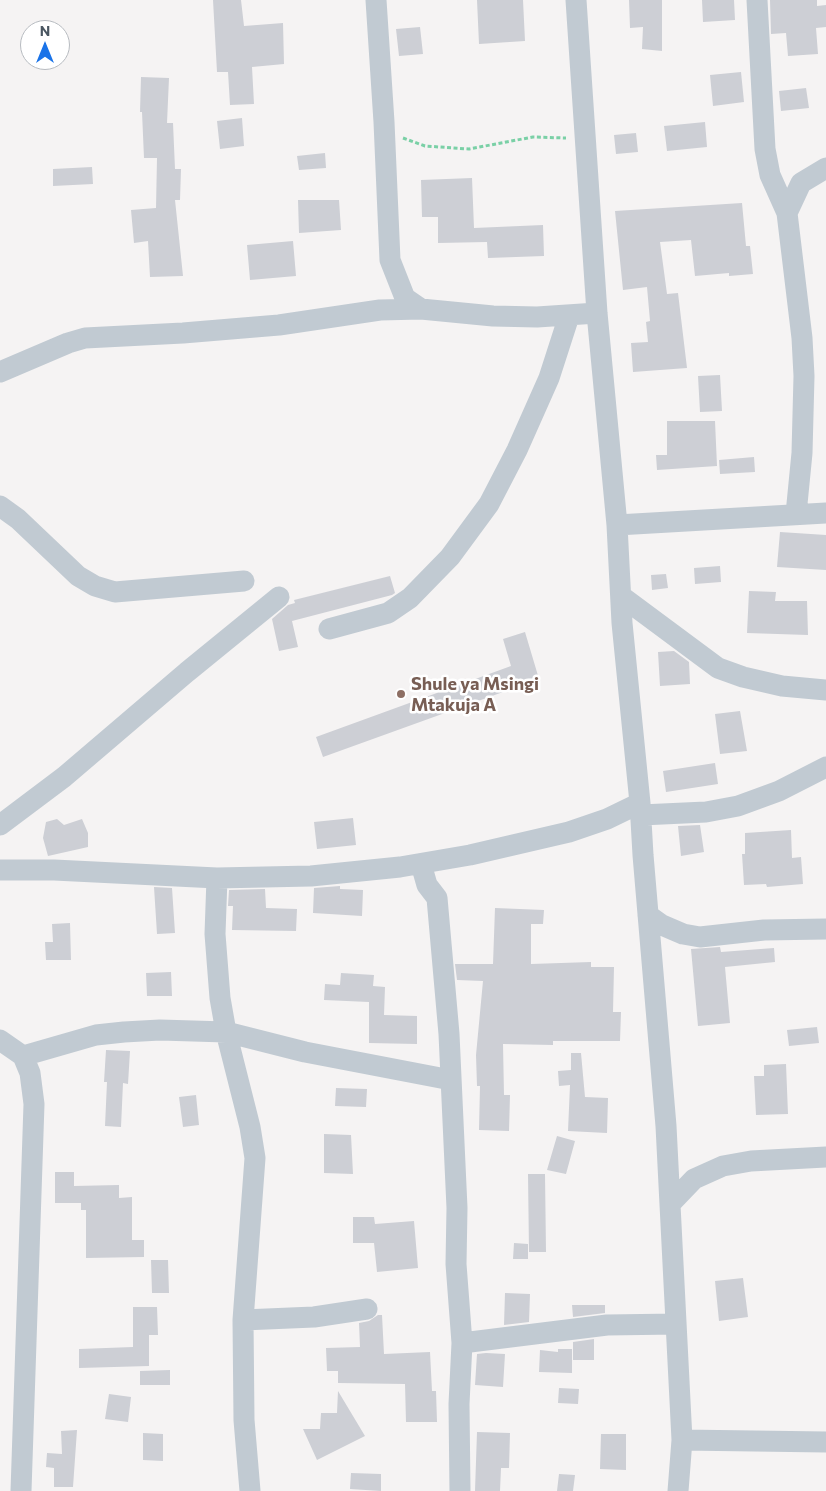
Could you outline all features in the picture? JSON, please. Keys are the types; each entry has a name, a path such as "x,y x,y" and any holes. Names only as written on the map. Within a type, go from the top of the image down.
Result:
{"street":[{"path":"376,0 390,260 405,298 421,309"},
{"path":"576,0 597,313 641,809 671,1204 682,1440 678,1491"},
{"path":"757,0 765,149 770,175 787,213 802,338 804,376 802,453 796,514"},
{"path":"787,213 801,184 826,168"},
{"path":"0,372 68,343 85,338 270,326 343,314 421,309 493,316 569,316 597,313"},
{"path":"329,629 388,612 410,598 450,557 489,504 517,450 549,378 569,316"},
{"path":"0,506 18,519 78,576 95,586 115,592 244,581"},
{"path":"617,525 826,512"},
{"path":"621,596 718,668 743,677 782,686 826,690"},
{"path":"0,825 64,777 187,672 279,598"},
{"path":"0,870 54,870 217,878 311,876 421,864 569,832 641,809 706,812 738,806 779,791 826,767"},
{"path":"421,864 427,885 437,898 451,1080 456,1199 456,1264 462,1343 459,1404 460,1491"},
{"path":"217,878 216,963 226,1032 250,1127 255,1158 243,1320 244,1420 250,1491"},
{"path":"648,915 676,931 700,937 764,930 826,929"},
{"path":"23,1056 96,1035 160,1030 226,1032 305,1052 451,1080"},
{"path":"0,1040 23,1056 30,1073 34,1104 21,1491"},
{"path":"671,1204 694,1179 722,1166 751,1161 826,1157"},
{"path":"243,1320 314,1316 367,1309"},
{"path":"462,1343 607,1325 676,1324"},
{"path":"682,1440 826,1442"}],"path":[{"path":"384,122 404,138 425,146 469,149 556,136 584,141"}],"building":[{"path":"213,0 241,0 244,26 283,23 284,64 252,67 254,104 230,105 228,72 217,72"},
{"path":"477,0 523,0 525,41 479,44"},
{"path":"629,0 662,0 662,51 642,49 643,27 630,28"},
{"path":"702,0 734,0 735,20 703,22"},
{"path":"770,0 817,0 817,6 826,5 826,27 816,28 818,54 788,56 786,33 771,34"},
{"path":"420,27 423,54 399,56 396,29"},
{"path":"741,72 744,102 713,106 710,75"},
{"path":"141,77 169,78 167,123 173,123 175,169 181,169 180,200 175,200 183,276 150,277 148,241 134,243 131,210 156,208 157,158 144,158 142,112 140,112"},
{"path":"806,88 809,108 781,111 779,91"},
{"path":"242,118 244,146 220,149 217,121"},
{"path":"705,122 707,147 667,151 664,126"},
{"path":"636,133 638,152 616,154 614,135"},
{"path":"325,153 326,168 299,170 297,156"},
{"path":"92,167 93,184 53,186 53,169"},
{"path":"472,178 474,228 543,225 544,256 488,258 487,242 438,243 438,217 422,217 421,180"},
{"path":"298,200 339,200 341,230 299,233"},
{"path":"742,203 746,246 750,246 753,274 729,276 729,273 695,276 691,240 660,242 667,294 678,293 687,368 633,372 631,343 648,342 646,322 650,321 647,287 623,290 615,211"},
{"path":"293,241 296,276 250,280 247,245"},
{"path":"720,375 722,411 700,412 698,376"},
{"path":"667,421 715,421 717,466 657,470 656,455 667,455"},
{"path":"754,457 755,472 720,474 719,460"},
{"path":"780,532 826,535 826,570 777,567"},
{"path":"720,566 721,582 695,584 694,568"},
{"path":"666,574 668,588 652,590 651,575"},
{"path":"390,576 395,593 392,595 292,621 298,647 279,651 272,619 288,605 295,603 294,600"},
{"path":"749,591 776,592 775,601 807,601 808,635 747,633"},
{"path":"525,632 539,679 323,757 316,737 511,666 503,639"},
{"path":"674,651 689,662 690,684 660,686 658,652"},
{"path":"740,711 747,751 720,754 715,714"},
{"path":"715,763 718,784 666,792 663,771"},
{"path":"353,818 356,845 317,849 314,822"},
{"path":"57,819 64,825 82,819 88,833 88,847 48,856 43,838 46,822"},
{"path":"700,825 704,852 681,856 678,826"},
{"path":"791,830 792,858 801,857 803,884 767,887 766,884 744,885 742,854 745,854 745,833"},
{"path":"340,886 340,889 363,890 362,916 313,913 314,888"},
{"path":"154,887 172,888 175,933 157,934"},
{"path":"265,889 266,908 297,909 296,931 232,930 233,906 228,906 229,890"},
{"path":"495,908 544,910 543,924 531,924 531,964 591,962 591,967 614,967 613,1012 621,1012 620,1041 553,1041 553,1045 503,1044 504,1095 510,1095 509,1131 479,1130 480,1086 477,1086 476,1055 483,981 457,980 455,964 493,964"},
{"path":"70,923 71,960 46,960 45,942 53,942 52,924"},
{"path":"720,947 721,952 774,948 775,962 725,967 730,1023 698,1026 691,949"},
{"path":"171,972 172,996 147,996 146,973"},
{"path":"341,973 374,975 373,986 385,987 384,1015 417,1016 417,1044 369,1043 369,1002 324,1000 325,984 340,985"},
{"path":"817,1027 819,1043 789,1046 787,1030"},
{"path":"106,1050 130,1051 128,1084 123,1083 121,1127 105,1126 107,1082 104,1082"},
{"path":"571,1053 581,1053 585,1097 608,1098 607,1133 568,1131 570,1085 559,1086 558,1071 571,1070"},
{"path":"786,1064 788,1114 756,1115 754,1076 764,1076 764,1065"},
{"path":"336,1088 367,1089 366,1107 335,1106"},
{"path":"196,1095 199,1125 183,1127 179,1097"},
{"path":"324,1134 351,1135 353,1174 324,1173"},
{"path":"557,1136 575,1141 566,1174 547,1170"},
{"path":"55,1172 74,1172 74,1186 119,1185 119,1198 132,1197 132,1240 144,1240 144,1257 86,1258 86,1210 81,1210 81,1203 55,1203"},
{"path":"528,1174 545,1174 546,1252 529,1252"},
{"path":"353,1217 374,1217 375,1224 414,1221 418,1268 377,1272 374,1243 353,1243"},
{"path":"514,1243 528,1244 528,1259 513,1259"},
{"path":"151,1260 168,1260 169,1293 152,1293"},
{"path":"743,1278 748,1317 719,1321 715,1281"},
{"path":"505,1293 530,1294 529,1322 504,1325"},
{"path":"572,1305 605,1305 605,1313 573,1317"},
{"path":"133,1307 157,1307 158,1335 149,1335 149,1366 79,1368 79,1349 133,1347"},
{"path":"378,1315 382,1315 384,1354 430,1352 432,1391 436,1391 437,1422 406,1422 405,1384 338,1383 338,1371 327,1371 326,1348 360,1347 359,1323 369,1321"},
{"path":"594,1339 594,1360 573,1360 573,1342"},
{"path":"558,1349 572,1349 572,1373 539,1372 540,1350 558,1352"},
{"path":"477,1354 505,1354 503,1387 475,1385"},
{"path":"170,1370 170,1385 140,1385 140,1371"},
{"path":"559,1388 579,1389 578,1404 558,1403"},
{"path":"338,1391 365,1436 317,1460 303,1429 320,1429 321,1413 337,1413"},
{"path":"109,1394 131,1397 128,1422 105,1419"},
{"path":"77,1430 73,1487 54,1487 54,1468 46,1467 47,1453 62,1454 61,1431"},
{"path":"477,1432 510,1433 509,1468 501,1468 500,1491 475,1491"},
{"path":"143,1433 163,1434 163,1461 143,1460"},
{"path":"601,1434 626,1434 626,1470 600,1469"},
{"path":"351,1473 381,1474 381,1491 350,1489"},
{"path":"559,1474 575,1475 573,1491 557,1491"}],"place":[{"name":"Shule ya Msingi Mtakuja A","path":"401,694"}]}
